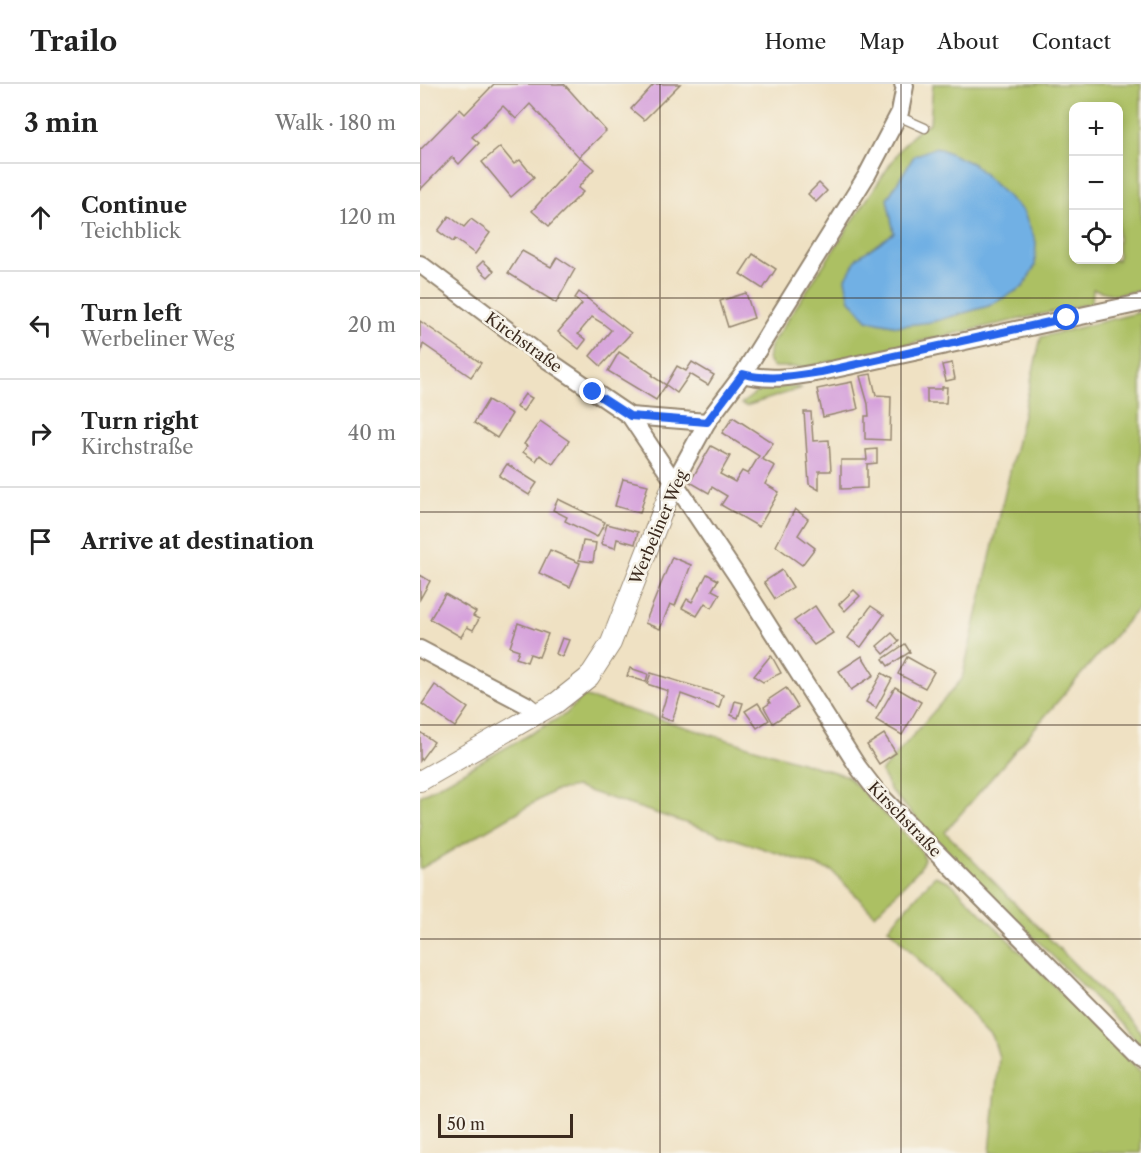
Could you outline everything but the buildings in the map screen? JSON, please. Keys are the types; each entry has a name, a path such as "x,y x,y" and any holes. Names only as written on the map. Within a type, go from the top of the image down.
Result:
{"street":[{"name":"Werbeliner Weg","path":"420,781 574,691 598,665 611,643 674,484 707,422 743,374 867,175 898,116 904,85"},
{"name":"Kirchstraße","path":"420,264 549,362 630,416 674,484"},
{"path":"743,374 768,378 821,372 1141,303"},
{"name":"Kirchstraße","path":"630,416 707,422"},
{"name":"Kirschstraße","path":"674,484 737,576 858,767 878,793 1141,1059"},
{"path":"420,649 527,705 537,714"}],"lane":[{"path":"898,116 925,128"}],"green space":[{"path":"933,84 1141,84 1141,290 1115,295 1093,289 1092,303 806,367 773,367 768,361 770,346 901,148 919,129 930,123","holes":["894,233 1023,287 963,313 898,326 857,258"]},
{"path":"1141,312 1141,605 945,832 1141,1032 1141,1045 937,840 891,791 881,772 962,679 1041,337"},
{"path":"786,386 802,388 746,406 741,404 757,392"},
{"path":"583,696 847,776 922,852 924,859 920,868 875,915 832,871 576,787 554,791 420,869 420,796 566,714"},
{"path":"935,876 950,882 1141,1072 1141,1153 990,1153 999,1057 992,1035 888,928"}],"water":[{"path":"936,147 973,164 1023,211 1036,242 1035,266 1023,287 989,306 932,322 898,326 867,320 850,300 845,280 857,258 894,233 887,199 914,156"}],"route":[{"path":"593,392 630,416 707,422 743,374 759,378 784,378 821,372 1067,318"}]}
